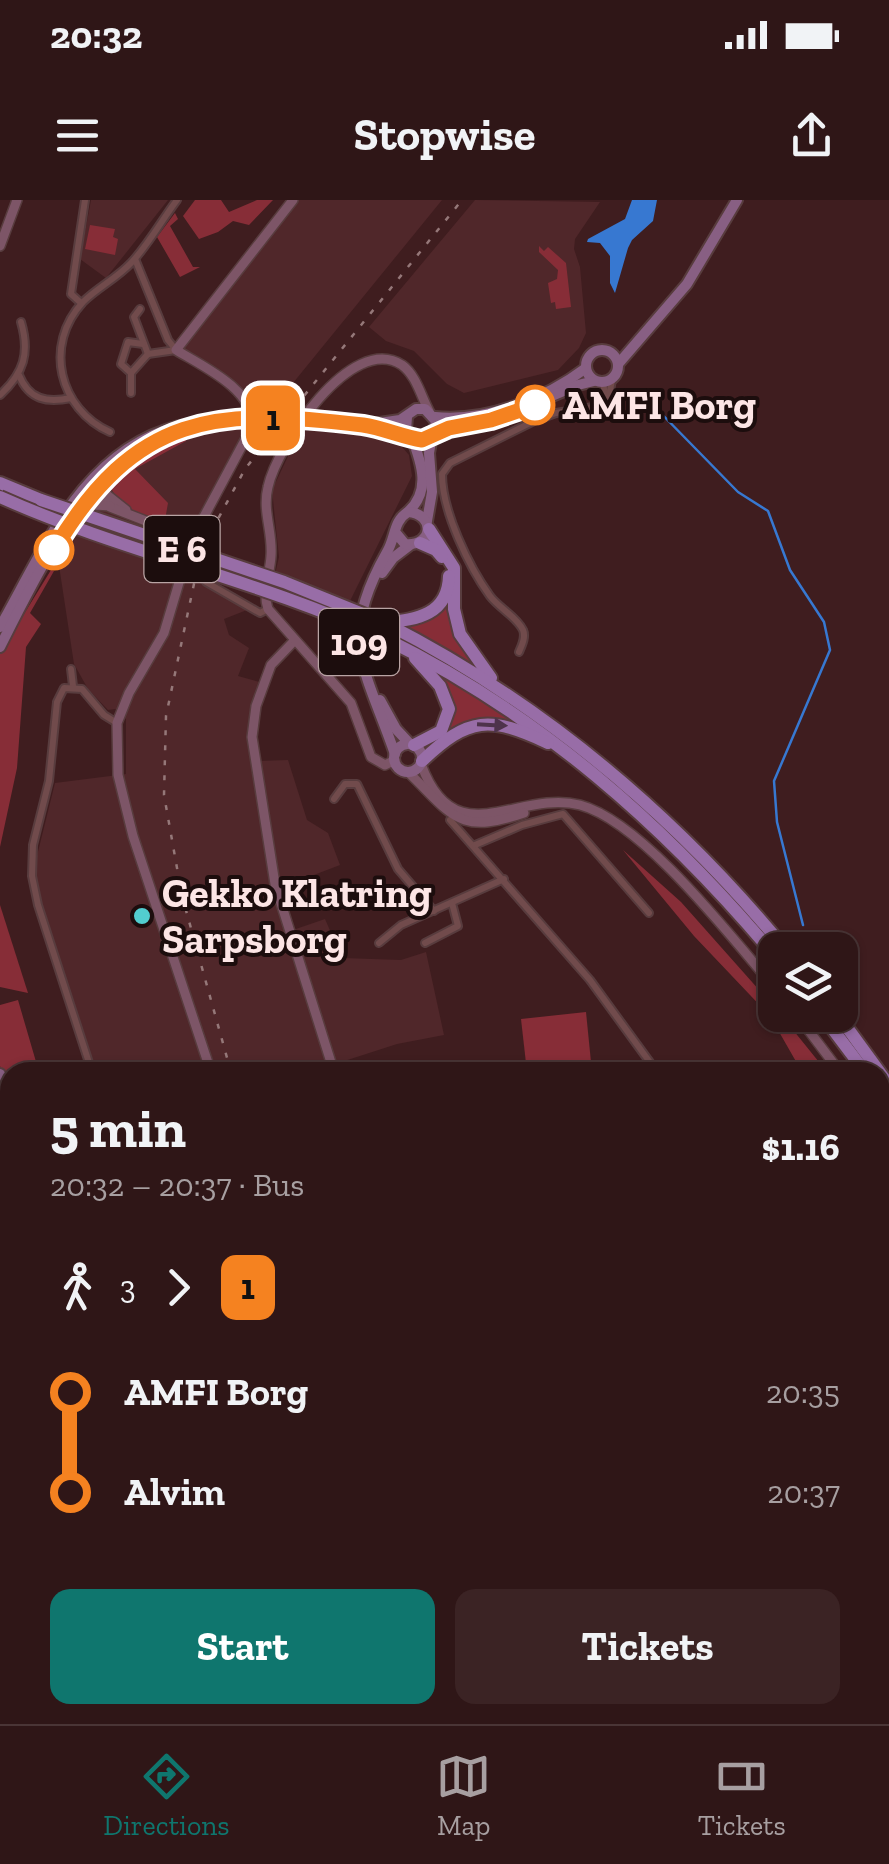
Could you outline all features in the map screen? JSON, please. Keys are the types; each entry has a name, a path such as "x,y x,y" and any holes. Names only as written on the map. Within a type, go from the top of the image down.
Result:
{"highway":[{"name":"E 6","path":"0,483 77,514 284,582 498,687 564,733 651,806 770,932"},
{"name":"E 6","path":"0,498 84,531 385,631 440,686 449,709 441,731 412,745"},
{"name":"E 6","path":"428,525 454,568 454,609 462,639 498,687"},
{"path":"385,631 426,616 446,596 448,576 444,560 436,550 415,544"},
{"name":"E 6","path":"406,649 502,705 569,753 691,862 758,937"},
{"name":"E 6","path":"421,763 458,732 488,723 512,727 569,753"},
{"path":"835,1032 857,1062"},
{"path":"850,1032 872,1062"}],"main road":[{"path":"1,633 57,524 93,486 154,442 210,421 264,418 366,425 422,440 603,381 618,372 619,363 695,272 737,200"},
{"path":"366,425 420,408 461,418 496,411 551,390 586,368 592,354 610,351 642,334"},
{"path":"610,351 619,363"},
{"path":"586,368 603,381"},
{"name":"109","path":"408,772 399,768 365,680 358,636 368,590 398,520 418,502 423,483 405,426 409,414"},
{"name":"109","path":"421,763 421,752 396,729 379,698 365,636 368,608 381,574 393,558 415,544 428,525 432,414"},
{"path":"1,633 93,486"},
{"path":"408,512 419,514 428,525"},
{"path":"396,532 400,541 415,544"},
{"path":"395,757 401,746 412,745"},
{"path":"408,772 421,763"}],"street":[{"path":"0,246 17,200"},
{"path":"82,303 71,294 85,200"},
{"path":"110,432 98,426 71,398 62,379 59,354 82,303 135,259 177,200"},
{"path":"131,373 148,354 176,350 293,200"},
{"path":"135,259 168,340 176,350 239,392 253,412 251,432 192,538 164,633 129,693 117,723 118,775 133,836 208,1062"},
{"path":"140,309 134,317 148,354"},
{"path":"0,396 19,375 26,355 20,322"},
{"path":"131,394 131,373 120,360 137,326"},
{"path":"128,342 144,345"},
{"path":"395,757 385,765 371,757 351,703 268,609 265,598 271,540 266,492 296,426 359,364 381,359 397,362 407,369 432,414"},
{"path":"19,375 28,392 41,399 52,402 71,398"},
{"path":"519,652 525,636 523,629 482,584 450,516 442,474 450,463 534,421 593,408 606,400 603,381"},
{"path":"409,414 416,384"},
{"path":"93,486 132,516"},
{"path":"93,486 110,506"},
{"path":"75,514 96,505 110,506 192,538"},
{"path":"206,582 260,613 268,609"},
{"path":"295,640 271,665 256,706 252,736 275,884 331,1062"},
{"path":"70,669 73,686"},
{"path":"89,1062 38,905 32,876 33,846 49,781 57,702 64,688 82,689 104,715 117,723"},
{"path":"421,763 436,795 467,813 494,815 575,804 594,810 627,830 686,886 758,969"},
{"path":"408,772 441,807 466,821 496,822 542,806"},
{"path":"334,799 345,784 357,784 398,869 434,911"},
{"path":"475,845 522,825 562,814 649,912"},
{"path":"450,820 605,999 650,1062"},
{"path":"378,943 401,925 504,878"},
{"path":"425,943 458,926 452,903"},
{"path":"810,1032 832,1062"}],"shaded area":[{"path":"91,200 168,200 106,278 80,259"},
{"path":"195,200 221,200 229,212 257,200 273,200 249,225 233,221 199,239 183,216"},
{"path":"293,200 442,200 258,426 227,471 192,539 181,575 206,582 252,608 224,619 229,635 249,648 238,676 263,683 253,721 258,761 288,760 307,820 328,833 340,865 277,889 290,931 325,919 342,958 401,960 426,952 444,1035 397,1044 341,1062 89,1062 32,876 55,783 126,774 126,719 115,709 108,710 88,689 74,664 58,559 112,477 184,433 250,424 246,399 176,350"},
{"path":"475,200 600,202 575,239 586,333 579,348 558,370 464,393 447,384 414,351 386,341 369,327"},
{"path":"175,213 178,219 170,226 193,267 200,267 180,277 157,237"},
{"path":"90,225 115,229 115,255 85,249"},
{"path":"539,246 544,251 548,247 566,263 571,307 556,309 555,302 551,303 548,283 557,279 558,270 539,252"},
{"path":"301,429 370,436 402,447 409,455 412,476 346,609 273,583 279,557 272,490"},
{"path":"184,433 186,441 135,469 168,503 165,520 148,519 131,510 109,482 133,459"},
{"path":"51,570 54,571 30,613 41,624 26,647 17,768 0,847 0,653"},
{"path":"448,597 475,665 405,626"},
{"path":"429,668 527,729 486,721 447,735 444,732 453,713"},
{"path":"623,850 681,902 758,989 758,1003 694,936"},
{"path":"0,905 28,993 0,987"},
{"path":"18,1000 36,1062 0,1062 0,1005"},
{"path":"586,1012 591,1062 526,1062 521,1019"},
{"path":"779,1032 795,1032 819,1062 796,1062"}],"water":[{"path":"632,200 657,200 653,221 628,248 615,293 610,283 610,256 600,243 587,242 625,219"}],"waterway":[{"path":"650,402 738,492 768,511 790,570 824,622 830,650 774,781 777,822 803,925"}],"railway":[{"path":"228,1062 182,896 164,795 166,716 195,579 212,530 245,469 462,200"}],"bus line":[{"name":"1","path":"54,550 93,491 126,459 154,442 210,421 291,418 366,425 422,440 449,428 491,420 535,405"}],"place":[{"name":"AMFI Borg","path":"535,405"},
{"name":"Gekko Klatring Sarpsborg","path":"142,916"}]}
